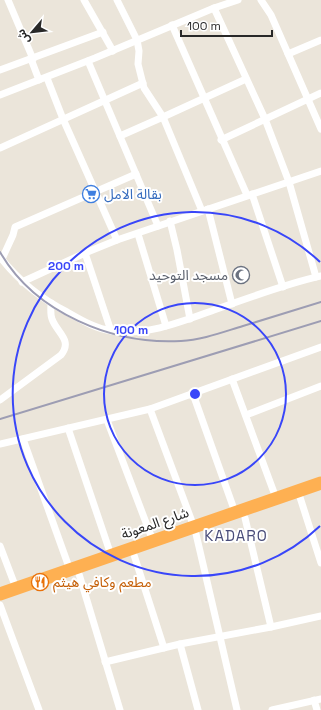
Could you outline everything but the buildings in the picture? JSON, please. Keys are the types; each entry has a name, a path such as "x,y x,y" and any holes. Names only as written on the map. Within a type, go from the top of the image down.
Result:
{"highway":[{"name":"شارع المعونة","path":"0,594 134,554 178,536 299,495 321,483"},
{"name":"شارع المعونة","path":"240,515 276,498 321,492"},
{"name":"شارع المعونة","path":"0,601 74,572 111,555 153,541 178,536"}],"street":[{"path":"8,0 39,80"},
{"path":"84,0 113,51"},
{"path":"117,0 137,40 139,51 138,64 143,83 163,118 205,210 232,304"},
{"path":"0,95 47,78 172,25 238,0"},
{"path":"261,0 271,15 321,129"},
{"path":"136,174 15,227 13,235 1,258 22,282 51,303 95,327 111,331 135,332 166,326 319,276 289,182 265,119 214,8"},
{"path":"172,25 221,140 250,195 283,287"},
{"path":"0,70 103,32"},
{"path":"288,54 321,40"},
{"path":"88,61 158,226"},
{"path":"47,78 63,119 117,240"},
{"path":"120,136 163,118 246,79"},
{"path":"0,148 143,83"},
{"path":"221,140 321,94"},
{"path":"22,282 85,252 117,240 321,171"},
{"path":"170,221 190,319"},
{"path":"138,234 166,326"},
{"path":"85,252 111,331"},
{"path":"0,400 61,355 64,351 66,345 63,336 52,320 51,303"},
{"path":"0,444 150,409 321,347"},
{"path":"232,379 276,498"},
{"path":"246,415 321,386"},
{"path":"193,394 240,515 271,628"},
{"path":"150,409 195,530 237,710"},
{"path":"107,420 153,541"},
{"path":"68,428 111,555"},
{"path":"23,439 74,572 120,710"},
{"path":"299,495 321,563"},
{"path":"0,546 16,588"},
{"path":"134,554 164,648"},
{"path":"0,604 39,710"},
{"path":"105,662 180,644 221,638 321,616"},
{"path":"180,644 198,710"},
{"path":"272,710 318,700 317,710"}],"railway":[{"path":"0,252 15,274 33,292 55,308 78,321 103,331 129,337 155,341 181,341 197,339 321,302"},
{"path":"0,419 321,321"}],"place":[{"name":"بقالة الامل","path":"91,194"},
{"name":"مسجد التوحيد","path":"241,275"},
{"name":"مطعم وكافي هيثم","path":"40,582"}],"district":[{"name":"KADARO","path":"236,535"}]}
